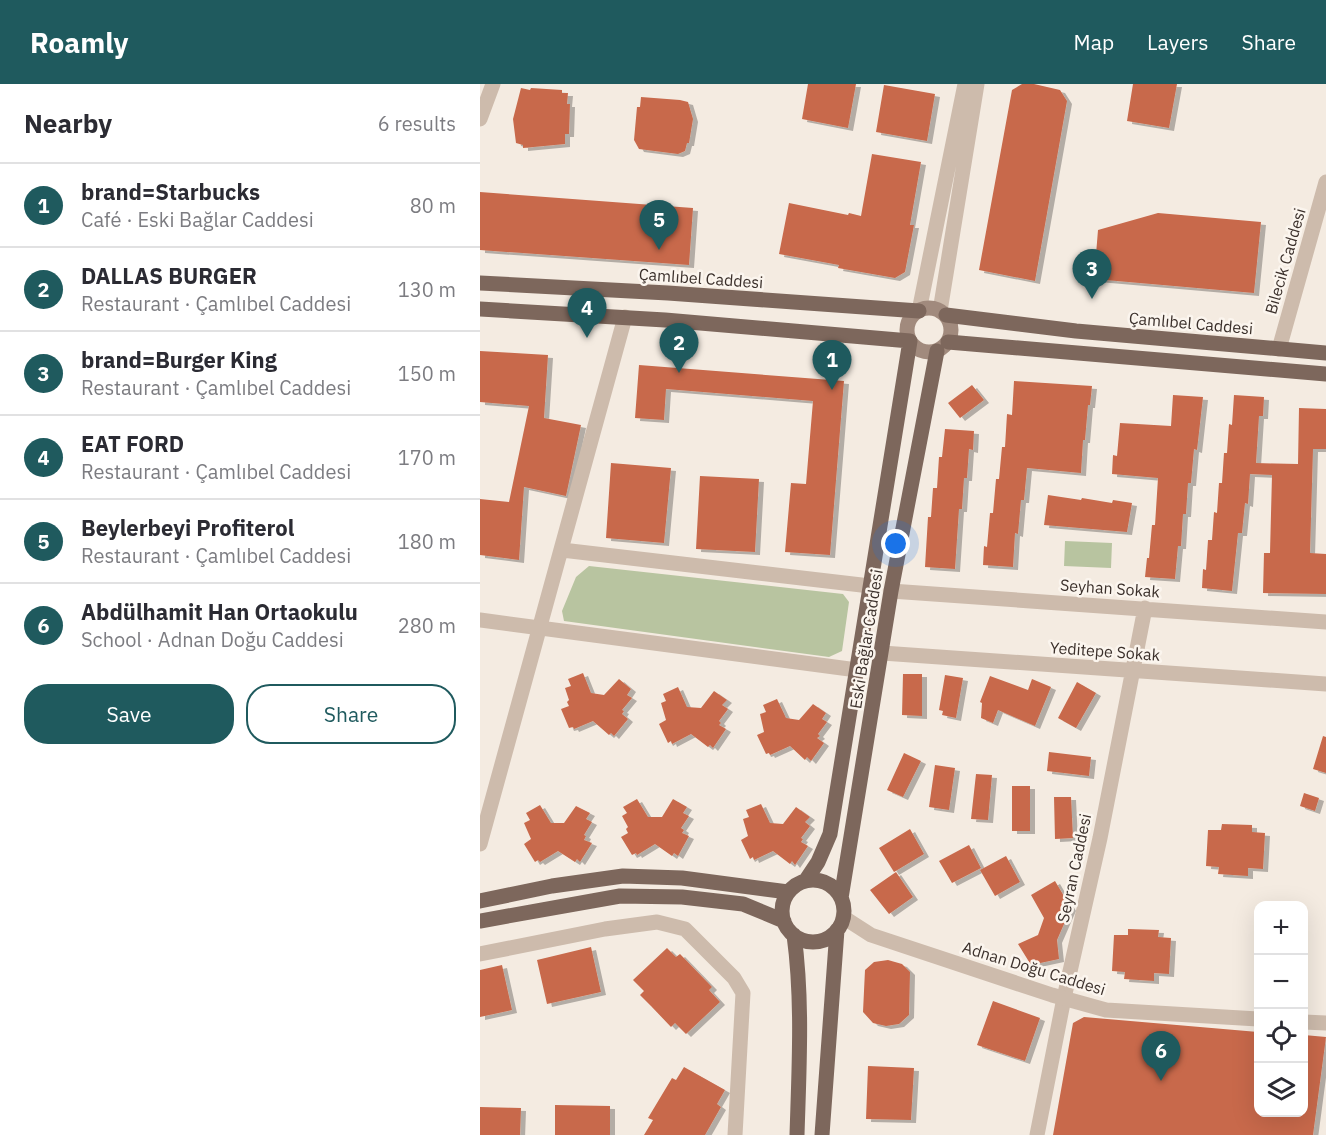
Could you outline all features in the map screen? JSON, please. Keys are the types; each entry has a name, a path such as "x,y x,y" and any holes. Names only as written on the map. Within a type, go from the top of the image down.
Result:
{"main road":[{"name":"Çamlıbel Caddesi","path":"480,283 919,310"},
{"path":"910,342 909,321 919,310 933,308 943,313 952,328 943,347"},
{"path":"480,309 625,317 910,342 922,351 943,347 1326,374"},
{"name":"Çamlıbel Caddesi","path":"943,313 1076,331 1326,353"},
{"name":"Eski Bağlar Caddesi","path":"806,880 818,862 830,834 910,342"},
{"name":"Eski Bağlar Caddesi","path":"842,898 891,591 943,347"},
{"path":"480,901 552,886 623,876 682,878 788,892"},
{"path":"796,1135 799,1073 798,967 794,935 784,921 782,911 783,901 788,892 806,880 816,880 836,889 842,898 822,1135"},
{"path":"480,921 620,896 682,897 743,904 784,921"},
{"path":"794,935 808,941 816,941 824,939 840,924"}],"street":[{"path":"480,119 493,84"},
{"path":"919,310 965,84"},
{"path":"943,313 977,84"},
{"name":"Bilecik Caddesi","path":"1279,349 1326,182"},
{"path":"480,844 625,317"},
{"path":"562,550 870,586"},
{"name":"Seyhan Sokak","path":"891,591 1326,622"},
{"name":"Seyran Caddesi","path":"1037,1135 1064,998 1100,838 1145,608"},
{"path":"480,620 857,670"},
{"name":"Yeditepe Sokak","path":"882,653 1326,684"},
{"path":"480,954 646,923 657,922 685,929 734,978 743,993 735,1135"},
{"name":"Adnan Doğu Caddesi","path":"840,924 1106,1010 1254,1019"},
{"path":"1308,1022 1326,1023"}],"green space":[{"path":"1065,541 1112,543 1111,568 1064,566"},
{"path":"589,566 843,594 849,602 842,651 829,657 564,621 562,611 576,577"}],"building":[{"path":"808,84 856,84 848,128 802,119"},
{"path":"1022,84 1034,84 1060,90 1067,101 1035,281 979,270 1012,90"},
{"path":"1133,84 1177,84 1169,128 1127,121"},
{"path":"884,85 935,94 927,141 876,132"},
{"path":"521,88 562,90 562,93 568,93 569,134 565,134 565,144 523,148 523,145 516,143 513,119"},
{"path":"641,97 688,102 693,119 689,143 685,151 678,154 639,149 634,140 637,107 640,107"},
{"path":"872,154 921,162 910,225 914,225 905,272 895,278 779,254 789,203 861,216"},
{"path":"480,192 693,208 689,265 480,250"},
{"path":"1158,213 1261,222 1254,293 1094,279 1098,230"},
{"path":"480,351 548,355 544,418 581,425 566,496 524,487 519,560 480,555 480,499 509,502 529,406 480,402"},
{"path":"639,365 844,381 830,555 785,552 791,483 806,484 813,401 666,389 664,420 635,418"},
{"path":"1014,381 1092,386 1085,440 1083,440 1081,473 1027,468 1018,534 1015,533 1013,567 983,565 990,513 993,513 996,479 999,479 1002,447 1005,447 1007,414 1012,415"},
{"path":"972,385 984,400 960,418 948,403"},
{"path":"1173,395 1203,397 1197,450 1194,449 1191,483 1188,483 1186,514 1183,514 1181,546 1178,546 1175,579 1145,577 1152,525 1155,525 1158,478 1112,474 1113,455 1117,456 1120,423 1171,426"},
{"path":"1234,395 1264,397 1263,416 1259,416 1256,463 1298,464 1299,408 1326,409 1326,449 1313,449 1310,553 1326,554 1326,594 1263,593 1264,553 1270,553 1272,475 1250,474 1248,504 1245,503 1242,533 1238,533 1232,591 1202,588 1208,540 1212,540 1219,483 1222,483 1224,453 1227,453 1229,424 1232,425"},
{"path":"945,429 974,431 973,450 969,449 967,478 964,478 962,509 959,509 955,569 925,567 928,517 931,517 933,488 937,488 939,457 942,457"},
{"path":"611,463 671,468 664,543 606,538"},
{"path":"700,476 759,479 755,552 696,549"},
{"path":"1048,495 1112,503 1113,500 1132,503 1127,532 1044,525"},
{"path":"583,673 591,693 604,695 619,679 631,689 627,695 632,698 622,710 624,711 622,714 628,719 614,736 611,733 609,735 593,721 574,729 569,728 561,709 569,706 565,688 571,686 568,679"},
{"path":"903,674 922,674 922,716 902,715"},
{"path":"945,675 963,678 956,718 942,715 943,711 939,710"},
{"path":"990,676 1028,690 1032,679 1051,687 1035,726 998,710 993,723 981,718 982,703 980,702"},
{"path":"1077,682 1096,693 1076,728 1058,718"},
{"path":"678,687 687,707 701,708 714,691 727,700 722,705 728,709 719,721 721,723 719,725 726,729 713,748 710,745 708,747 691,734 672,744 671,741 668,743 659,724 666,720 661,703 666,701 663,694"},
{"path":"777,699 786,718 799,720 813,704 826,713 822,719 827,722 817,738 824,743 811,761 807,757 805,760 790,746 770,755 766,754 757,735 764,732 760,714 766,712 763,705"},
{"path":"1323,736 1326,737 1326,773 1313,769"},
{"path":"1049,752 1091,757 1089,776 1047,771"},
{"path":"904,753 921,761 903,797 887,790"},
{"path":"935,765 955,768 949,810 929,807"},
{"path":"976,774 992,775 988,820 971,819"},
{"path":"1012,786 1030,786 1030,831 1012,831"},
{"path":"1304,793 1319,798 1315,811 1300,806"},
{"path":"1054,797 1071,797 1073,838 1055,839"},
{"path":"637,799 648,817 662,817 673,799 687,807 683,813 689,816 681,828 684,830 682,833 689,836 678,856 674,853 672,856 655,844 637,855 636,853 632,855 621,837 628,833 626,829 628,827 622,816 627,813 623,807"},
{"path":"761,804 770,823 783,824 796,807 810,817 805,822 810,826 801,838 803,839 801,842 808,846 795,865 792,861 790,864 773,851 754,860 753,857 750,859 741,840 748,836 743,819 749,817 746,810"},
{"path":"540,805 551,823 564,823 576,806 590,813 586,819 592,822 584,835 586,836 584,840 592,843 580,862 577,859 575,862 558,851 540,862 538,860 535,862 524,844 531,839 524,823 530,820 526,813"},
{"path":"1222,824 1252,825 1252,832 1265,833 1263,869 1248,868 1248,876 1218,874 1219,867 1206,866 1208,830 1221,830"},
{"path":"910,829 924,854 894,872 879,848"},
{"path":"969,845 981,868 952,883 939,861"},
{"path":"1006,856 1020,882 995,896 980,870"},
{"path":"896,872 913,897 889,914 870,890"},
{"path":"1055,881 1071,908 1057,940 1059,959 1031,965 1018,944 1038,935 1044,918 1031,895"},
{"path":"1128,929 1159,930 1158,937 1171,938 1169,974 1154,973 1154,981 1124,979 1125,972 1112,971 1114,935 1128,935"},
{"path":"591,947 601,992 547,1004 537,960"},
{"path":"667,948 676,957 680,954 712,987 709,990 720,1002 686,1034 675,1023 671,1027 640,995 644,991 633,980"},
{"path":"888,960 902,964 910,972 909,1015 899,1024 886,1026 873,1023 863,1012 865,970 874,962"},
{"path":"502,965 512,1010 480,1017 480,970"},
{"path":"993,1001 1040,1018 1025,1061 977,1045"},
{"path":"1084,1017 1254,1032 1254,1117 1308,1117 1308,1035 1326,1037 1313,1135 1053,1135 1073,1023"},
{"path":"868,1066 914,1068 911,1120 866,1119"},
{"path":"684,1067 725,1090 717,1104 721,1107 705,1135 644,1135 653,1120 648,1118 672,1078 676,1080"},
{"path":"555,1105 610,1106 610,1135 555,1135"},
{"path":"480,1107 521,1108 520,1135 480,1135"}],"place":[{"name":"Beylerbeyi Profiterol","path":"659,250"},
{"name":"brand=Burger King","path":"1092,299"},
{"name":"EAT FORD","path":"587,338"},
{"name":"DALLAS BURGER","path":"679,373"},
{"name":"brand=Starbucks","path":"832,390"},
{"name":"Abdülhamit Han Ortaokulu","path":"1161,1081"}]}
